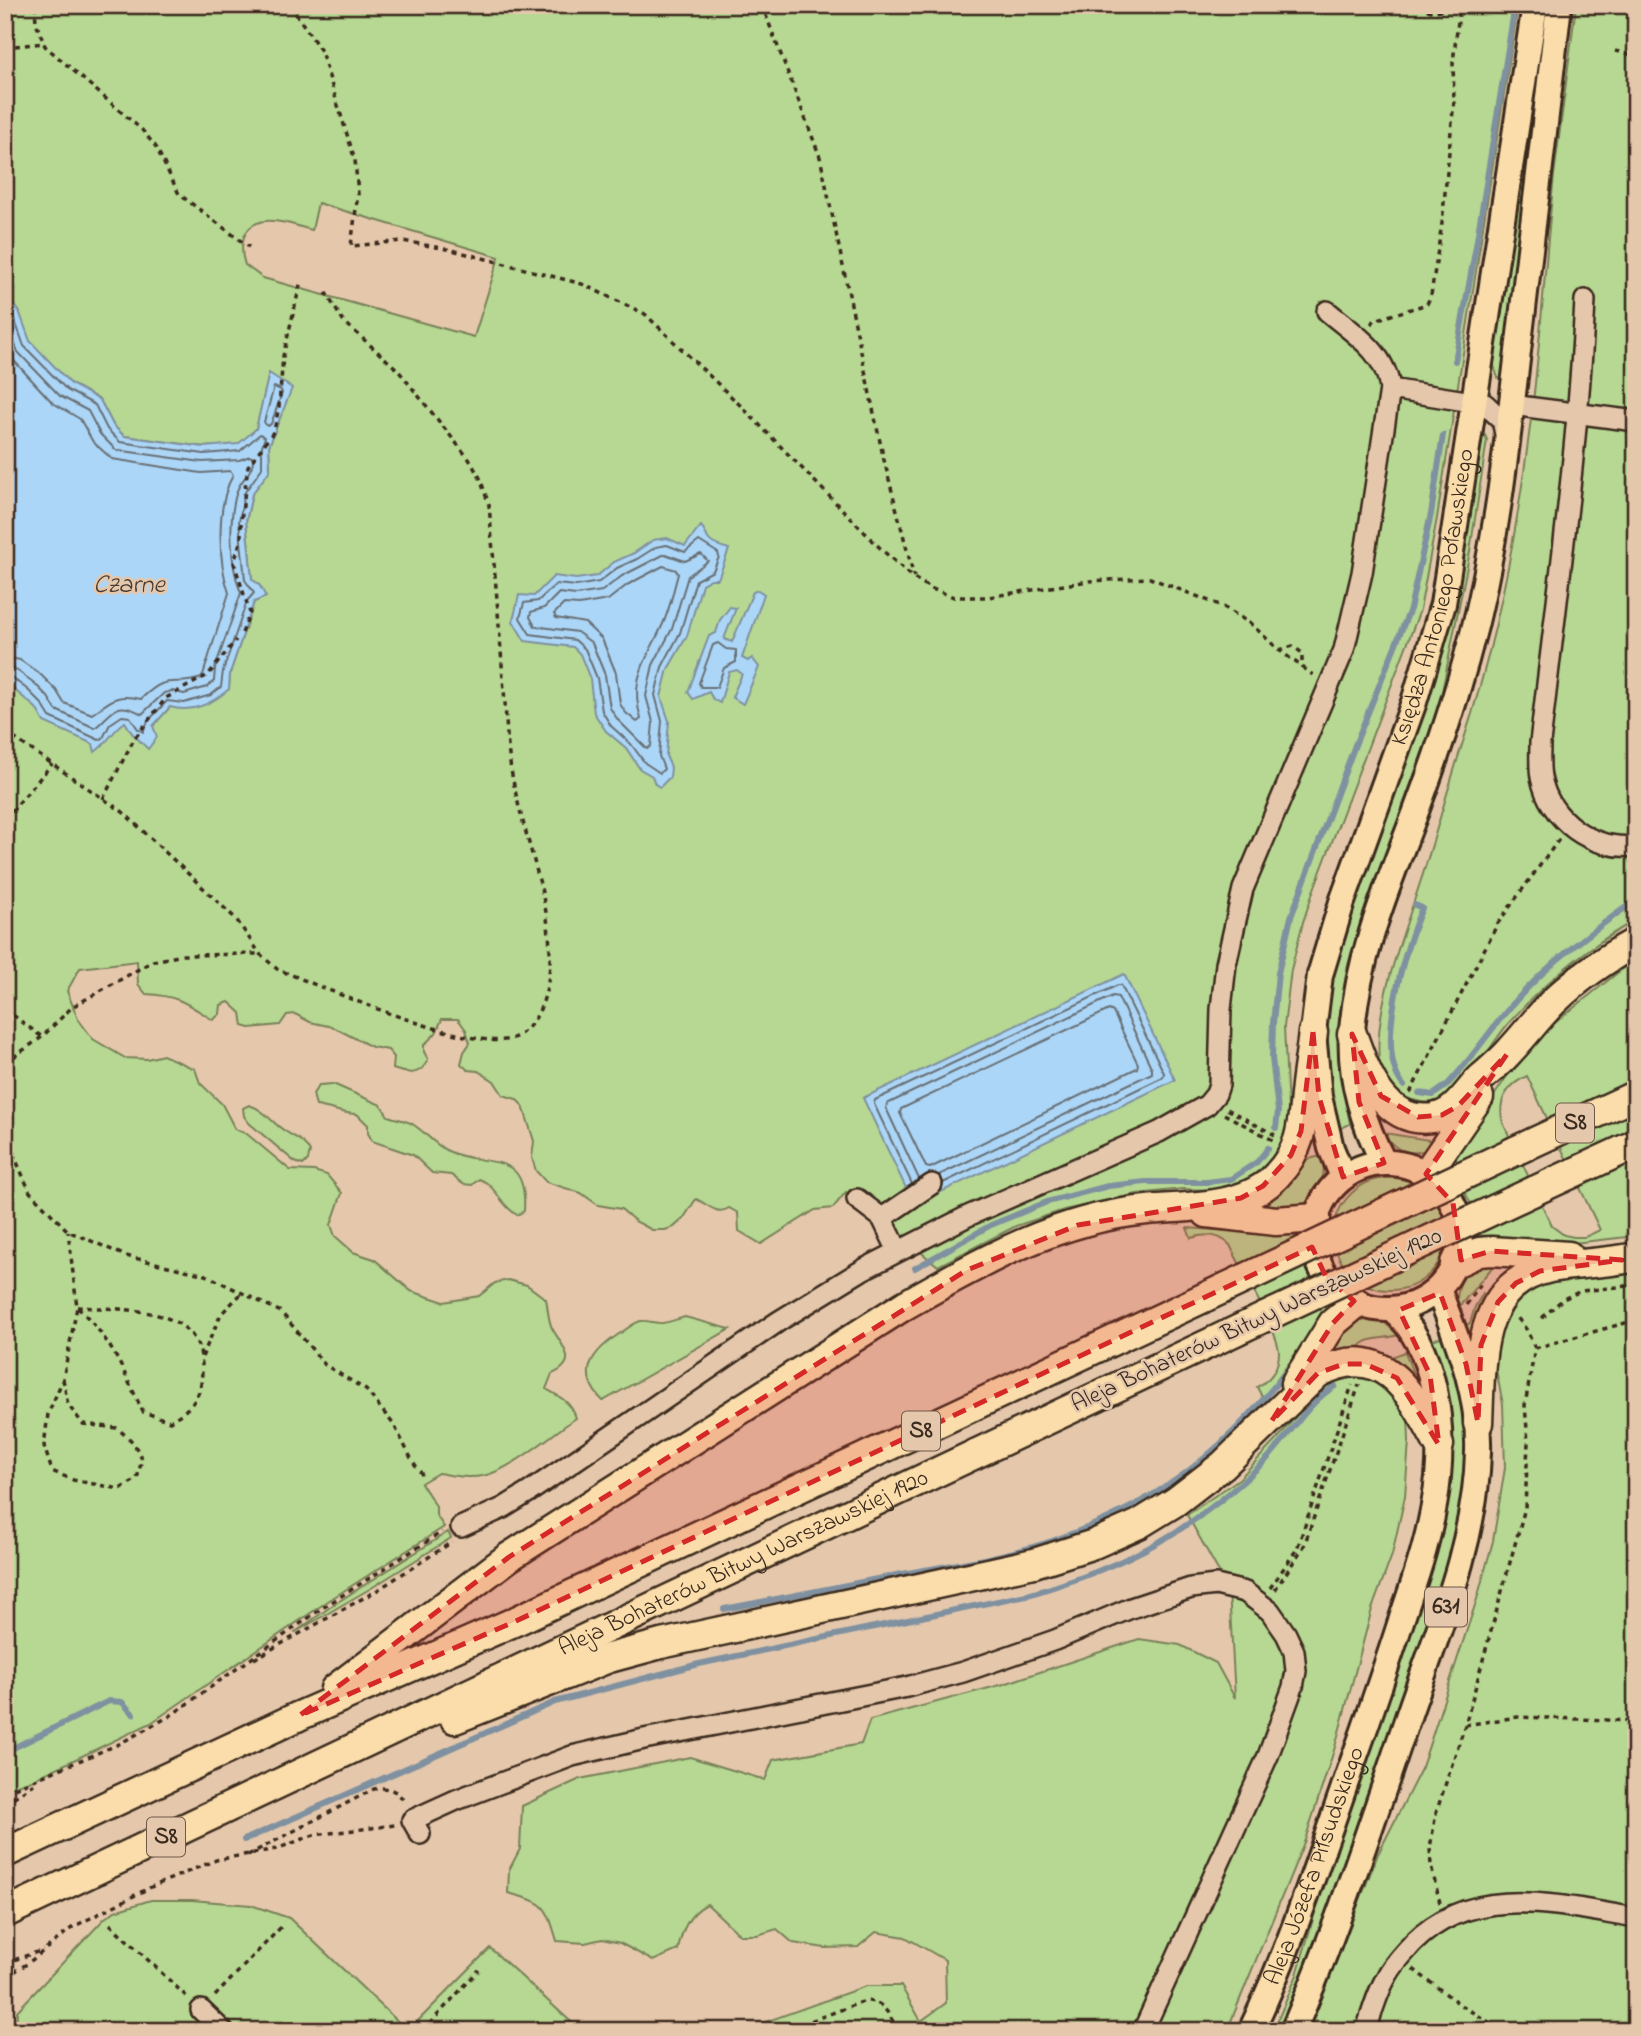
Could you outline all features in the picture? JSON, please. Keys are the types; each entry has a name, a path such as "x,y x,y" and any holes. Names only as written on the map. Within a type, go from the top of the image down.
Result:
{"highway":[{"path":"1352,1034 1369,1079 1381,1096 1400,1112 1431,1118 1442,1115 1458,1106 1478,1081 1507,1054 1556,999 1609,957 1636,942"},
{"path":"299,1716 509,1557 905,1305 967,1270 1029,1240 1120,1214 1241,1198 1277,1175 1291,1155 1301,1131 1313,1032"},
{"path":"1426,1174 1507,1054"},
{"name":"Aleja Bohaterów Bitwy Warszawskiej 1920","path":"5,1853 299,1716 527,1616 1636,1095"},
{"name":"Aleja Bohaterów Bitwy Warszawskiej 1920","path":"5,1913 1636,1144"},
{"path":"1169,1208 1276,1221 1316,1218"},
{"path":"1455,1263 1479,1252 1491,1251 1629,1258"},
{"path":"1478,1423 1482,1345 1489,1319 1498,1302 1516,1283 1540,1271 1629,1258"},
{"path":"1270,1422 1333,1323 1357,1303"},
{"path":"326,1762 414,1735 609,1658 661,1644 1034,1563 1094,1544 1139,1524 1175,1502 1223,1465 1318,1373 1335,1366 1360,1364 1380,1368 1397,1378 1412,1395 1439,1445"}],"main road":[{"name":"Księdza Antoniego Poławskiego","path":"1343,1177 1332,1148 1319,1097 1313,1032 1320,975 1330,938 1390,774 1443,604 1535,5"},
{"name":"Księdza Antoniego Poławskiego","path":"1384,1163 1369,1133 1359,1102 1352,1034 1358,982 1371,935 1431,772 1460,683 1492,545 1559,5"},
{"path":"1384,1163 1406,1165 1426,1174 1453,1203 1459,1223 1460,1243 1455,1263 1438,1289 1409,1306 1392,1309 1357,1303 1340,1292 1326,1277 1317,1259 1314,1238 1316,1218 1322,1203 1343,1177 1363,1167 1384,1163"},
{"name":"631","path":"1438,1289 1466,1364 1478,1423"},
{"name":"631","path":"1392,1309 1414,1332 1430,1375 1439,1445"},
{"name":"Aleja Józefa Piłsudskiego","path":"1293,2031 1385,1784 1462,1556 1476,1479 1478,1423"},
{"name":"Aleja Józefa Piłsudskiego","path":"1251,2031 1295,1924 1375,1700 1426,1546 1435,1504 1439,1445"}],"street":[{"path":"1585,300 1578,414 1540,743 1541,775 1546,794 1555,811 1570,825 1597,842 1613,846 1636,846"},
{"path":"461,1527 503,1508 529,1492 779,1321 864,1269 968,1216 1159,1132 1198,1111 1216,1094 1220,1077 1221,1009 1226,964 1243,890 1344,650 1362,573 1390,389 1384,365 1364,341 1327,310"},
{"path":"1390,389 1474,401 1490,407 1502,420 1506,446"},
{"path":"1511,405 1636,421"},
{"path":"882,1218 932,1184"},
{"path":"857,1199 882,1218 898,1251"},
{"path":"416,1827 456,1800 583,1753 895,1690 963,1672 1055,1640 1130,1608 1191,1588 1216,1585 1245,1592 1278,1620 1294,1651 1296,1671 1289,1703 1268,1756 1143,2031"},
{"path":"1366,2031 1388,1974 1416,1940 1444,1917 1485,1905 1527,1902 1636,1918"},
{"path":"201,2010 223,2031"}],"path":[{"path":"35,5 36,23 44,43 142,130 156,147 179,194 249,247"},
{"path":"291,5 321,51 355,160 358,194 351,246 403,241 452,250 582,284 645,314 741,406 882,550 915,579 954,597 988,597 1117,578 1150,578 1222,606 1251,624 1279,650 1329,686"},
{"path":"762,5 820,157 883,456 915,579"},
{"path":"1364,341 1375,320 1427,304 1431,295 1444,209 1454,101 1453,62 1460,8 1430,11 1418,5"},
{"path":"5,47 44,43"},
{"path":"1615,51 1636,56"},
{"path":"242,633 250,613 234,563 241,539 248,466 274,431 283,356 301,281"},
{"path":"5,732 123,812 236,919 260,954 277,970 404,1019 488,1041 511,1039 524,1032 538,1012 546,990 550,951 545,906 510,765 489,505 480,478 469,459 397,369 343,321 326,293"},
{"path":"103,799 134,739 166,698 208,675 236,640"},
{"path":"1279,650 1293,646 1302,653 1302,668"},
{"path":"5,820 52,764"},
{"path":"1400,1112 1498,923 1570,825"},
{"path":"5,1063 41,1037 72,1007 153,961 183,955 260,954"},
{"path":"5,1009 41,1037"},
{"path":"5,1135 30,1192 68,1231 126,1256 206,1275 281,1312 325,1365 366,1390 394,1424 425,1479"},
{"path":"63,1379 68,1405 83,1424 117,1428 133,1442 142,1459 137,1479 120,1489 74,1480 52,1471 44,1446 48,1414 63,1379 77,1307 68,1231"},
{"path":"1542,1318 1563,1299 1581,1292 1636,1285"},
{"path":"1480,1288 1465,1318 1450,1321 1463,1309 1480,1288"},
{"path":"77,1307 95,1324 114,1350 142,1412 170,1421 189,1409 202,1387 202,1357 221,1314 242,1293"},
{"path":"77,1307 155,1313 179,1323 193,1338 202,1357"},
{"path":"1444,1917 1431,1866 1430,1848 1436,1813 1465,1725 1525,1508 1528,1442 1525,1405 1535,1348 1636,1320"},
{"path":"1262,1604 1297,1549 1360,1364"},
{"path":"1262,1604 1304,1546 1360,1364"},
{"path":"237,1669 376,1591 453,1541 461,1527"},
{"path":"5,1792 119,1744 170,1716 324,1607 446,1530 461,1527"},
{"path":"1465,1725 1518,1717 1636,1721"},
{"path":"5,1803 41,1779"},
{"path":"248,1855 353,1798 384,1787 394,1790 403,1799 416,1827"},
{"path":"5,1977 48,1948 73,1927 151,1887 216,1860 276,1849 314,1836 371,1826 416,1827"},
{"path":"110,1924 201,2010 284,1924"},
{"path":"5,1963 48,1948"},
{"path":"1399,1959 1462,2006 1504,2031"},
{"path":"423,2031 479,1970"},
{"path":"783,2031 865,2001 873,2001 884,2006 898,2031"}],"highlighted area":[{"path":"1313,1032 1319,1097 1343,1177 1384,1163 1359,1102 1352,1034 1381,1096 1418,1117 1442,1115 1458,1106 1507,1054 1426,1174 1453,1203 1461,1260 1491,1251 1622,1260 1540,1271 1516,1283 1498,1302 1481,1345 1478,1423 1466,1364 1440,1293 1399,1310 1430,1375 1439,1445 1397,1378 1365,1364 1344,1364 1318,1373 1271,1422 1333,1323 1354,1301 1326,1277 1312,1247 516,1621 299,1716 509,1557 967,1270 1078,1225 1241,1198 1263,1186 1291,1155 1301,1131"}],"green space":[{"path":"5,5 1518,5 1420,610 1303,922 1291,970 1284,1027 1289,1129 1283,1146 1266,1168 1234,1187 1137,1194 1064,1210 1016,1226 938,1266 846,1192 833,1208 815,1210 761,1244 739,1231 738,1213 729,1208 716,1210 696,1199 683,1219 674,1227 652,1230 621,1209 598,1205 581,1193 546,1182 536,1171 532,1158 534,1141 523,1106 516,1099 503,1095 494,1081 478,1071 468,1070 461,1064 470,1043 466,1030 458,1019 442,1019 436,1033 424,1045 428,1059 425,1065 414,1073 409,1073 393,1069 394,1057 388,1050 372,1047 333,1027 310,1022 295,1014 287,1015 280,1025 250,1028 243,1026 241,1013 229,1002 221,1005 220,1014 213,1020 182,1001 146,994 138,984 137,961 80,968 67,991 78,1019 93,1039 125,1058 147,1059 163,1055 195,1069 200,1083 222,1104 235,1129 247,1134 290,1170 314,1171 327,1175 342,1193 331,1225 335,1236 353,1252 374,1259 411,1291 444,1302 479,1296 495,1283 508,1280 527,1285 546,1299 551,1325 564,1347 567,1359 561,1369 552,1374 546,1389 568,1404 576,1418 505,1468 471,1477 438,1473 421,1483 436,1506 436,1515 444,1527 331,1599 151,1723 32,1780 5,1789 5,565 77,634 132,733 148,748 152,727 170,707 229,689 230,673 254,602 265,597 260,586 252,579 246,521 252,494 270,470 269,446 291,389 269,374 256,429 238,445 204,447 124,436 113,425 100,400 71,384 29,341 19,311 5,295","holes":["318,203 499,257 474,337 263,278 245,265 242,248 250,227 264,221 284,222 312,230"]},
{"path":"1541,5 1549,5 1501,379 1498,378 1493,363 1496,333 1524,160"},
{"path":"1576,5 1636,5 1636,920 1584,954 1536,994 1508,1024 1471,1076 1453,1093 1438,1101 1422,1102 1398,1092 1384,1076 1379,1060 1381,1017 1391,972 1486,664 1512,547 1534,396 1554,176"},
{"path":"1484,433 1487,440 1470,551 1439,707 1360,923 1348,965 1342,997 1339,1062 1350,1124 1339,1129 1325,1051 1328,997 1337,953 1365,864 1416,734 1439,661 1461,569 1480,443"},
{"path":"1636,958 1636,1236 1573,1243 1478,1235 1475,1216 1468,1199 1447,1168 1507,1076 1546,1030","holes":["1527,1076 1600,1230 1585,1237 1574,1237 1564,1235 1552,1226 1503,1123 1501,1108 1505,1095 1514,1084"]},
{"path":"333,1084 381,1105 388,1116 411,1123 448,1151 502,1164 512,1169 519,1177 523,1191 524,1211 517,1215 511,1211 489,1185 479,1179 472,1185 463,1184 451,1175 432,1173 413,1155 372,1141 368,1125 357,1114 316,1106 313,1094 319,1085"},
{"path":"249,1105 305,1145 310,1152 303,1165 295,1162 249,1123 243,1108"},
{"path":"1384,1133 1442,1142 1417,1152 1403,1151"},
{"path":"1321,1156 1321,1183 1305,1203 1287,1210 1242,1207 1305,1160"},
{"path":"1390,1178 1411,1183 1429,1195 1441,1213 1446,1234 1441,1255 1429,1273 1411,1285 1390,1290 1369,1285 1351,1273 1339,1255 1334,1234 1339,1213 1351,1195 1369,1183"},
{"path":"1187,1228 1299,1236 1308,1272 1332,1304 1263,1399 1257,1387 1273,1373 1279,1358 1272,1330 1230,1245 1212,1236 1191,1238"},
{"path":"1495,1264 1458,1308 1458,1291 1468,1271 1481,1265"},
{"path":"1636,1272 1636,2031 1309,2031 1378,1854 1422,1767 1477,1599 1493,1541 1505,1468 1503,1404 1495,1365 1495,1348 1500,1332 1518,1300 1543,1283"},
{"path":"1483,1293 1491,1299 1471,1344 1464,1326 1470,1323"},
{"path":"1363,1316 1383,1321 1398,1335 1368,1341 1358,1348 1355,1355 1317,1362 1337,1331"},
{"path":"685,1317 730,1329 603,1401 594,1390 589,1371 591,1362 603,1346 639,1322 663,1323"},
{"path":"1443,1336 1461,1391 1466,1444 1461,1504 1448,1562 1327,1910 1278,2031 1273,2031 1297,1975 1325,1877 1435,1555 1444,1517 1453,1430 1448,1394 1430,1341"},
{"path":"1405,1352 1417,1384 1386,1359"},
{"path":"1357,1376 1375,1381 1392,1392 1408,1414 1405,1496 1392,1555 1372,1609 1335,1747 1305,1840 1227,2031 740,2031 866,1986 901,1986 921,2021 946,2003 945,1960 905,1937 876,1932 858,1947 825,1948 793,1943 777,1929 757,1935 740,1935 707,1904 687,1923 678,1950 653,1961 620,1943 602,1939 585,1943 557,1941 543,1907 508,1893 509,1870 520,1849 522,1806 580,1779 690,1757 765,1780 773,1760 861,1744 870,1720 1004,1684 1139,1639 1180,1645 1216,1663 1235,1698 1229,1590 1187,1515 1239,1479 1279,1437 1318,1389 1333,1379"},
{"path":"448,1532 451,1538 294,1633 333,1605"},
{"path":"151,1900 251,1905 289,1918 408,2031 16,2031 17,2011 105,1918 115,1911"},
{"path":"490,1948 581,2031 408,2031"}],"water":[{"name":"Czarne","path":"5,295 19,311 30,341 71,384 100,400 113,425 124,436 204,447 238,444 256,429 269,373 292,388 269,446 270,470 252,494 246,521 252,579 266,597 254,602 230,673 229,689 201,706 186,709 170,707 153,726 157,737 148,749 125,722 95,752 93,744 44,722 36,708 5,682"},
{"path":"701,526 711,542 729,549 718,579 702,584 687,636 668,669 661,697 669,721 666,756 671,767 670,777 660,787 655,784 652,776 640,769 626,748 606,731 594,713 590,679 580,654 573,647 525,641 513,621 519,595 534,596 554,576 576,579 597,576 614,562 653,540 667,538 685,546"},
{"path":"758,590 764,594 742,658 748,661 752,658 759,667 743,704 732,697 742,674 737,670 729,672 720,703 713,699 709,692 693,699 688,692 709,636 716,633 720,620 730,607 736,608 724,639 732,642 753,592"},
{"path":"1124,974 1175,1080 914,1205 863,1098"}],"waterway":[{"path":"1455,361 1515,5"},
{"path":"1276,1128 1278,1111 1272,1058 1273,1023 1278,973 1291,917 1355,745 1410,609 1431,514 1443,435"},
{"path":"1419,1093 1433,1095 1447,1085 1540,975 1586,936 1636,900"},
{"path":"1404,1086 1395,1070 1391,1049 1392,1025 1401,972 1422,908 1415,905"},
{"path":"915,1268 991,1225 1047,1202 1108,1186 1231,1179 1257,1162 1268,1148"},
{"path":"724,1609 996,1556 1034,1547 1091,1526 1142,1501 1212,1452 1246,1419 1292,1364"},
{"path":"244,1840 555,1702 699,1664 1031,1594 1098,1571 1158,1543 1213,1507 1266,1460 1316,1401 1335,1386"},
{"path":"5,1752 109,1701 122,1702 133,1714"}]}
